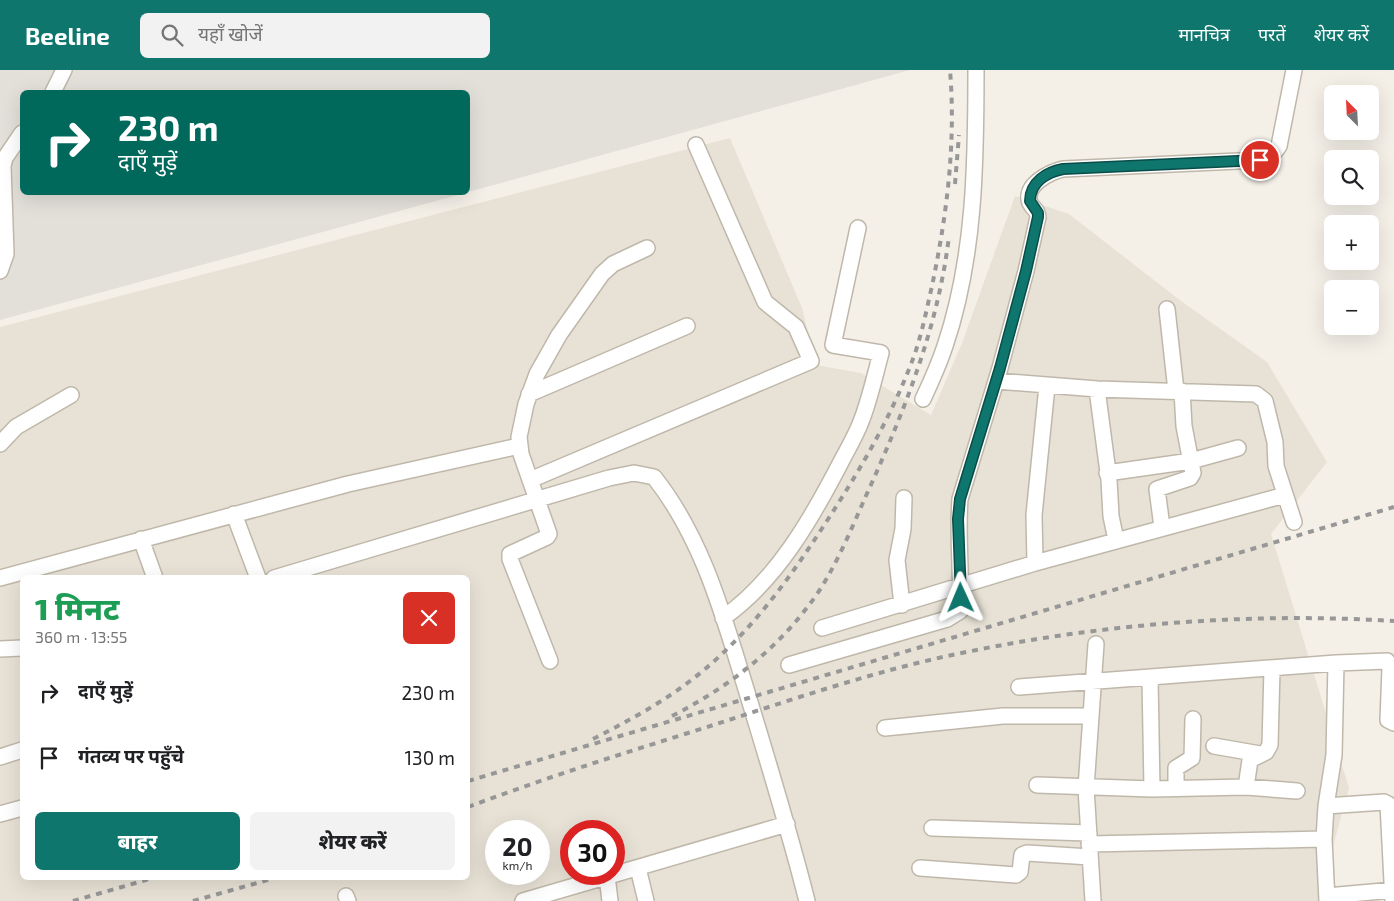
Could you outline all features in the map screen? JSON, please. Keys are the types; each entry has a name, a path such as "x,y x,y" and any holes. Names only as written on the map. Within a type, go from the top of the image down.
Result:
{"street":[{"path":"54,90 64,70"},
{"path":"923,399 945,346 961,286 970,232 975,194 976,70"},
{"path":"789,665 956,616 960,611 962,586 958,519 960,499 1026,271 1038,217 1038,213 1030,203 1031,192 1046,174 1063,169 1260,160 1268,157 1279,146 1294,70"},
{"path":"0,271 6,254 4,158 20,136"},
{"path":"530,480 811,361 796,327 765,302 696,145"},
{"path":"723,618 756,590 789,551 830,484 864,413 881,353 833,345 858,228"},
{"path":"550,661 510,559 510,554 547,537 549,534 519,446 519,437 529,394 544,360 602,274 613,264 647,248"},
{"path":"1162,528 1158,489 1192,476 1167,309"},
{"path":"529,394 687,326"},
{"path":"996,380 1047,386 1256,394 1261,396 1265,400 1275,442 1276,466 1294,522"},
{"path":"1036,563 1034,515 1047,386"},
{"path":"1097,389 1110,516 1116,540"},
{"path":"0,444 16,427 71,395"},
{"path":"0,578 403,470 519,446"},
{"path":"1107,473 1191,461 1238,448"},
{"path":"284,575 609,478 634,473 654,477 665,491 704,561 788,824 807,901"},
{"path":"822,628 1036,563 1286,494"},
{"path":"902,605 897,560 903,529 904,498"},
{"path":"234,514 257,575"},
{"path":"142,539 155,575"},
{"path":"1093,901 1086,788 1096,644"},
{"path":"0,649 20,648"},
{"path":"1018,687 1336,663 1387,661 1390,668 1388,720 1394,723"},
{"path":"1326,806 1384,802 1391,804 1393,894 1327,899 1324,839 1326,806 1333,761 1336,663"},
{"path":"1246,787 1250,760 1266,752 1270,745 1272,669"},
{"path":"1150,678 1152,789"},
{"path":"885,728 1003,716 1090,716"},
{"path":"1176,788 1176,768 1192,758 1193,719"},
{"path":"1214,746 1260,754"},
{"path":"0,756 20,751"},
{"path":"1036,785 1152,789 1246,787 1297,791"},
{"path":"0,814 20,809"},
{"path":"625,871 788,824"},
{"path":"932,828 1090,845"},
{"path":"920,868 1016,875 1020,872 1022,855 1090,845 1324,839"},
{"path":"638,868 646,901"},
{"path":"523,901 577,885"},
{"path":"608,885 610,901"}],"shaded area":[{"path":"0,70 910,70 470,191 470,90 20,90 20,195 458,195 0,320"},
{"path":"730,138 802,308 816,365 861,373 931,415 962,343 1015,196 1069,214 1181,301 1267,362 1327,462 1271,534 1349,788 1318,901 0,901 0,327"}],"railway":[{"path":"593,739 643,712 679,689 709,665 745,631 761,613 805,554 870,451 892,408 915,355 932,286 949,178 952,124 950,70"},
{"path":"955,184 959,135"},
{"path":"672,716 729,682 764,654 795,622 825,581 847,539 893,435 917,370 937,304 949,236"},
{"path":"470,780 1394,507"},
{"path":"470,806 585,766 827,688 889,670 952,655 1061,635 1172,623 1283,618 1394,621"},
{"path":"73,901 146,880"},
{"path":"193,901 268,880"}],"route":[{"path":"961,598 958,519 960,499 1000,368 1026,271 1038,217 1038,213 1030,203 1030,195 1041,178 1053,171 1063,169 1260,160"}]}
